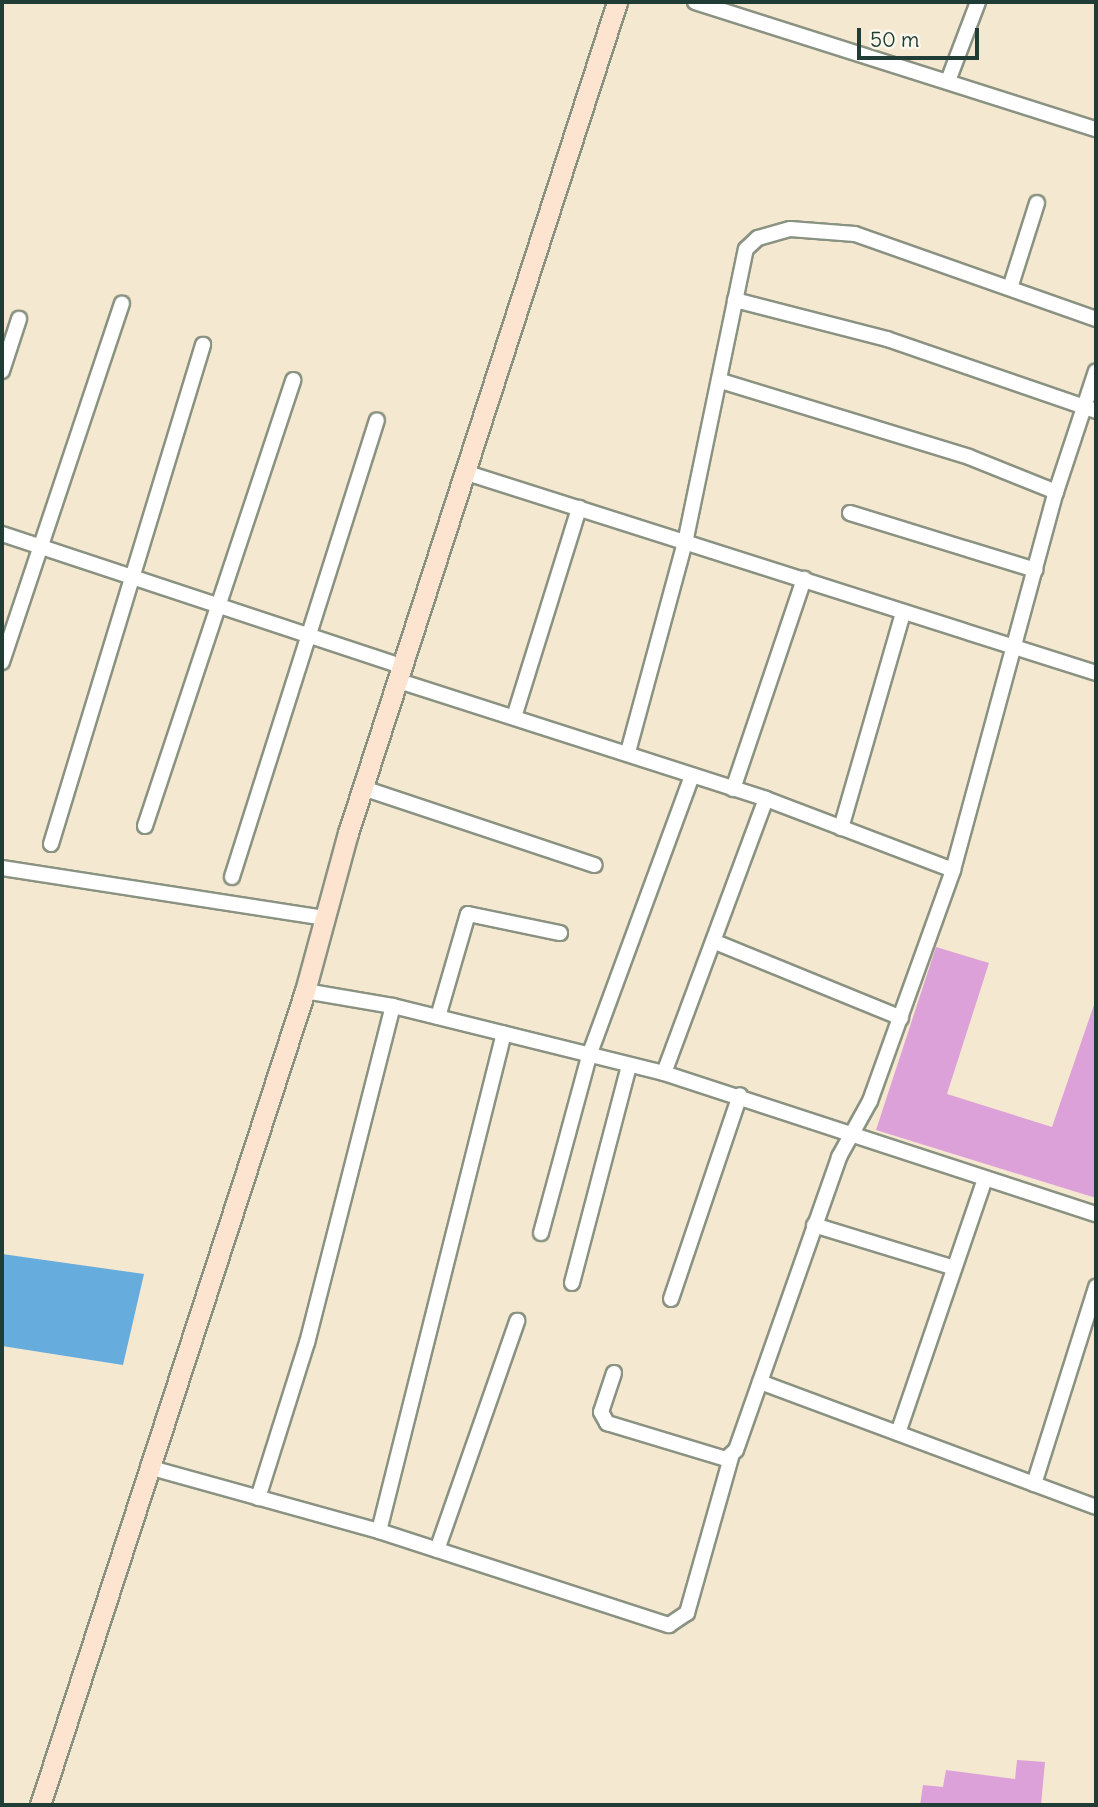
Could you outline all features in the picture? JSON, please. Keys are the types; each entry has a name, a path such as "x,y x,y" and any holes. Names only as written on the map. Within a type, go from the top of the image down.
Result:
{"street":[{"path":"40,1805 305,991 399,673 617,2"},
{"path":"695,2 1096,129"},
{"path":"948,81 978,2"},
{"path":"1012,285 1037,203"},
{"path":"628,752 686,538 721,380 746,249 758,238 790,229 855,234 1012,285 1096,319"},
{"path":"735,300 887,339 1090,410"},
{"path":"2,663 122,304"},
{"path":"2,371 19,319"},
{"path":"51,844 203,345"},
{"path":"148,1467 379,1531 669,1625 681,1623 731,1457 814,1225 901,1018 953,870 1056,492 1090,410 1096,371"},
{"path":"145,826 222,607 293,380"},
{"path":"721,380 969,457 1056,492"},
{"path":"232,877 377,420"},
{"path":"464,472 686,538 903,613 1096,673"},
{"path":"515,714 579,508"},
{"path":"850,513 1035,570"},
{"path":"2,534 310,636 399,673 692,776 766,799 953,870"},
{"path":"733,789 804,579"},
{"path":"841,828 903,613"},
{"path":"541,1233 590,1053 692,776"},
{"path":"363,788 595,866"},
{"path":"664,1073 766,799"},
{"path":"2,868 325,918"},
{"path":"438,1017 468,914 560,933"},
{"path":"715,942 901,1018"},
{"path":"305,991 393,1006 664,1073 854,1130 985,1179 1096,1214"},
{"path":"258,1498 307,1343 393,1006"},
{"path":"379,1531 504,1033"},
{"path":"572,1283 629,1065"},
{"path":"671,1299 740,1095"},
{"path":"898,1433 951,1267 985,1179"},
{"path":"814,1225 951,1267"},
{"path":"1034,1484 1096,1287"},
{"path":"437,1550 517,1321"},
{"path":"614,1373 602,1420 731,1457"},
{"path":"760,1382 1096,1507"}],"water":[{"path":"2,1254 144,1274 123,1365 2,1346"}],"building":[{"path":"936,947 989,963 947,1094 1052,1127 1096,999 1096,1198 876,1130"},
{"path":"1017,1760 1045,1762 1041,1805 920,1805 923,1785 943,1787 946,1770 1015,1779"}]}
